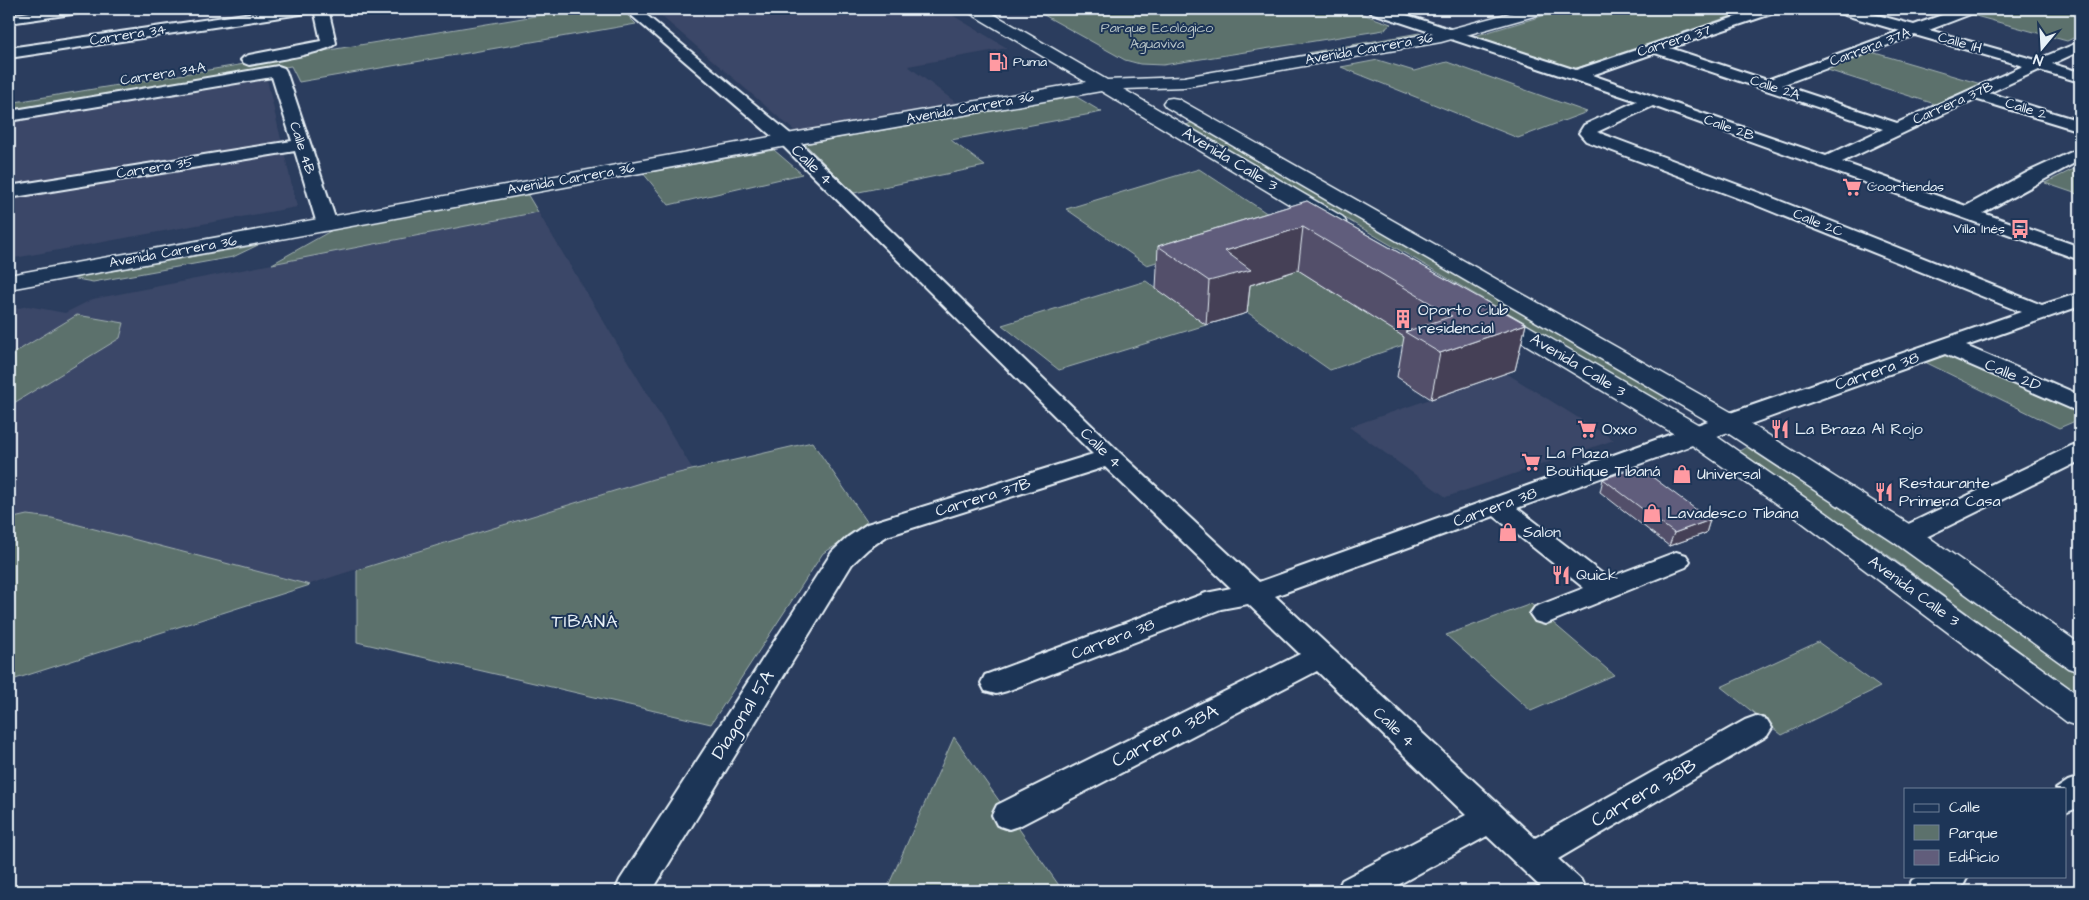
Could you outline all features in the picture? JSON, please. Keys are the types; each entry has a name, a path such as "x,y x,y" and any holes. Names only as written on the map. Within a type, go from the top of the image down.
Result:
{"main road":[{"name":"Avenida Calle 3","path":"974,9 1110,78 1352,231"},
{"path":"1004,9 1030,23"},
{"name":"Avenida Carrera 36","path":"1135,82 1169,74 1433,27 1498,9"},
{"name":"Avenida Carrera 36","path":"9,282 787,140 1110,78 1135,82 1184,82 1293,63 1454,34 1540,9"},
{"path":"1277,55 1293,63"},
{"name":"Avenida Calle 3","path":"1135,82 1729,422 1906,536 2080,660"},
{"name":"Avenida Calle 3","path":"1471,302 1696,435 1809,514 2080,714"}],"street":[{"path":"9,19 79,9"},
{"name":"Carrera 34","path":"9,53 307,9"},
{"path":"234,62 318,47 329,43 321,9"},
{"name":"Calle 4","path":"631,9 787,140 1110,457 1568,891"},
{"name":"Calle 2B","path":"1375,9 1652,100 2080,254"},
{"name":"Carrera 37","path":"1576,75 1772,9"},
{"name":"Calle 1H","path":"1840,9 2080,77"},
{"name":"Carrera 37A","path":"1768,86 1971,9"},
{"path":"158,16 165,30"},
{"name":"Carrera 37B","path":"1826,163 1896,128 2080,46"},
{"name":"Calle 2A","path":"1654,48 1896,128"},
{"name":"Carrera 34A","path":"9,116 278,71"},
{"name":"Calle 4B","path":"278,71 327,224"},
{"name":"Calle 2","path":"1973,93 2080,126"},
{"name":"Calle 2C","path":"1652,100 1590,128 1588,132 1592,137 1758,199 2042,313"},
{"name":"Carrera 35","path":"9,192 301,145"},
{"path":"1968,214 2080,152"},
{"name":"Carrera 38","path":"996,683 1216,600 1253,594 1729,422 2080,299"},
{"name":"Calle 2D","path":"1946,346 2080,404"},
{"path":"1906,536 2080,451"},
{"name":"Carrera 37B","path":"858,543 877,530 1110,457"},
{"path":"1498,506 1604,589"},
{"name":"Diagonal 5A","path":"633,891 842,558 858,543"},
{"path":"1544,614 1676,561"},
{"name":"Carrera 38A","path":"1009,814 1320,657"},
{"name":"Carrera 38B","path":"1532,857 1756,728"},
{"path":"2066,799 2080,790"},
{"path":"1355,891 1490,818"},
{"path":"1925,891 1947,878"}],"shaded area":[{"path":"653,9 942,9 1007,48 908,66 959,105 797,133"},
{"path":"267,80 297,207 9,259 9,123"},
{"path":"538,212 693,470 653,479 357,569 9,681 9,310 28,306 65,313 93,299"},
{"path":"1506,373 1614,440 1446,497 1349,427"}],"green space":[{"path":"621,9 636,24 299,82 291,66 9,112 9,103 547,14 545,10"},
{"name":"Parque Ecológico Aguaviva","path":"1033,9 1348,9 1391,24 1384,30 1163,65 1140,64 1125,60"},
{"path":"1566,9 1752,9 1574,69 1471,37"},
{"path":"1989,9 2071,9 2080,11 2080,35 2067,41 1972,15"},
{"path":"1419,33 1425,36 1313,57 1307,53"},
{"path":"1868,51 1981,84 1935,104 1821,68"},
{"path":"1378,60 1414,71 1447,62 1587,112 1518,138 1341,67"},
{"path":"1075,96 1102,112 951,140 985,166 854,193 805,144"},
{"path":"1194,122 1668,397 1657,401 1186,125"},
{"path":"774,150 802,174 669,205 643,173"},
{"path":"2080,166 2080,195 2045,183"},
{"path":"1199,169 1282,223 1147,265 1066,209"},
{"path":"526,192 538,212 272,264 334,229"},
{"path":"258,245 233,257 93,282 71,278"},
{"path":"1298,270 1412,342 1330,370 1221,294"},
{"path":"1146,281 1206,325 1059,370 1002,325"},
{"path":"77,315 124,323 120,338 9,406 9,356"},
{"path":"1949,354 2080,407 2080,419 2059,428 1925,362"},
{"path":"812,442 870,526 823,553 711,724 357,642 357,570 653,479"},
{"path":"1751,445 1897,540 2080,671 2080,695 1881,550 1737,452"},
{"path":"27,515 52,518 310,585 9,681 9,519"},
{"path":"1531,604 1614,675 1531,711 1446,635"},
{"path":"1818,642 1880,687 1782,735 1721,687"},
{"path":"954,737 1063,891 886,891"}],"building":[{"path":"1307,201 1526,324 1440,353 1405,332 1452,316 1303,227 1225,251 1251,270 1209,281 1158,246"},
{"path":"1639,467 1710,520 1674,533 1603,479"}],"place":[{"name":"Puma","path":"998,62"},
{"name":"Coortiendas","path":"1852,187"},
{"name":"Villa Inés","path":"2020,229"},
{"name":"Oporto Club residencial","path":"1403,319"},
{"name":"Oxxo","path":"1587,429"},
{"name":"La Braza Al Rojo","path":"1780,429"},
{"name":"La Plaza Boutique Tibaná","path":"1531,462"},
{"name":"Universal","path":"1682,474"},
{"name":"Restaurante Primera Casa","path":"1884,492"},
{"name":"Lavadesco Tibana","path":"1652,513"},
{"name":"Salon","path":"1508,532"},
{"name":"Quick","path":"1561,575"}],"district":[{"name":"TIBANÁ","path":"585,621"}]}
